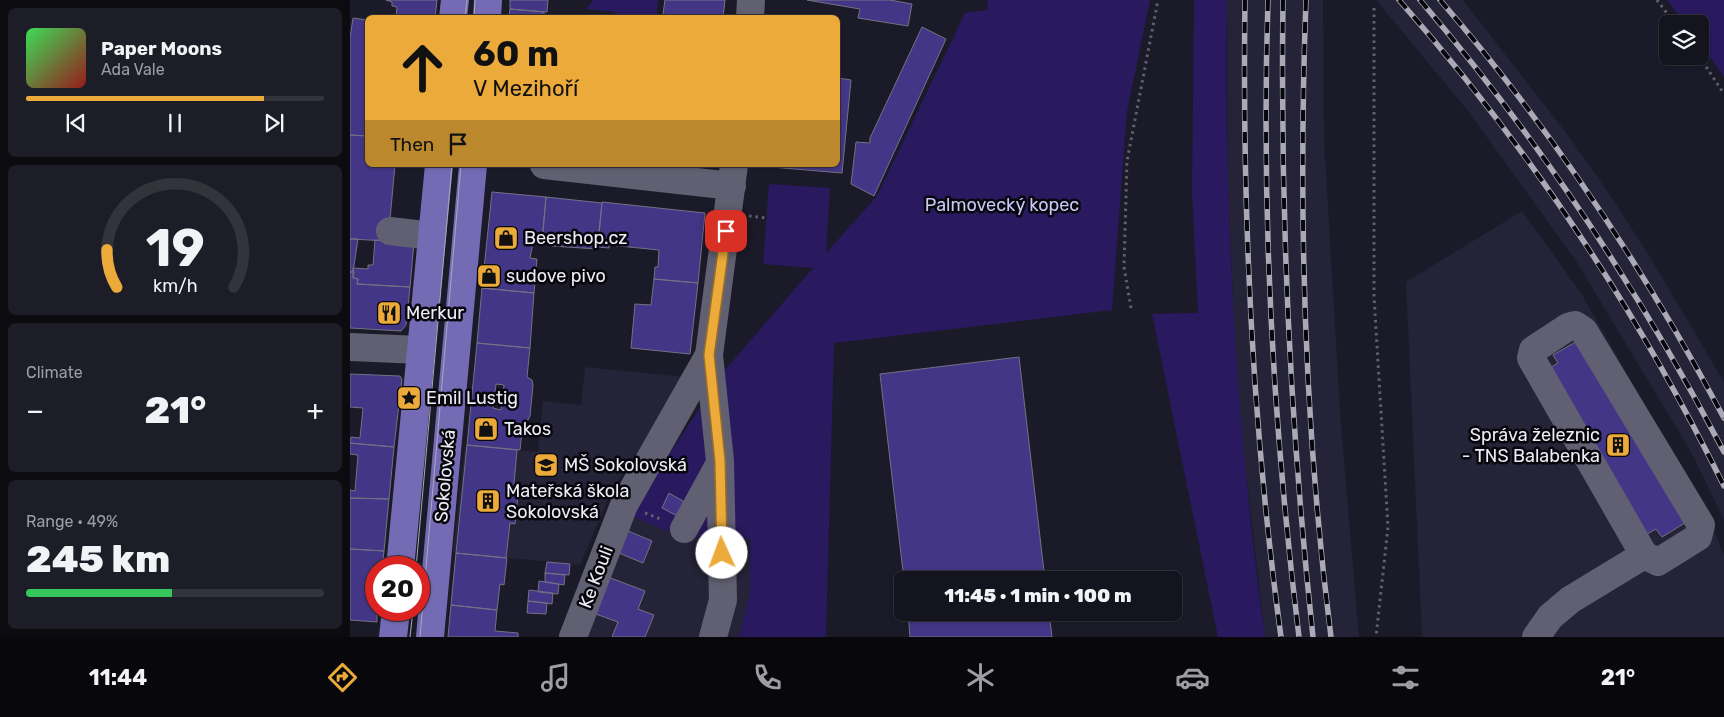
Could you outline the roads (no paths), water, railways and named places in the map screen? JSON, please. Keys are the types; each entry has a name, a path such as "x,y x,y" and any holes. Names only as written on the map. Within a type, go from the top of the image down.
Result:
{"main road":[{"path":"453,15 455,0"},
{"path":"486,15 488,0"},
{"name":"Sokolovská","path":"401,556 439,167"},
{"name":"Sokolovská","path":"430,637 473,167"},
{"path":"394,637 395,621"}],"street":[{"path":"750,15 751,0"},
{"path":"578,167 733,176 709,355 720,461 723,600 713,637"},
{"path":"390,231 432,236"},
{"path":"1575,325 1584,331 1701,525 1698,537 1658,562 1644,554 1531,358 1533,350 1568,327 1575,325"},
{"path":"350,347 420,350"},
{"name":"Ke Kouli","path":"573,637 624,504 709,355"},
{"path":"684,529 720,461"},
{"path":"1536,637 1550,617 1570,600 1644,554"}],"tram line":[{"path":"465,15 467,0"},
{"path":"474,15 475,0"},
{"path":"417,556 452,167"},
{"path":"420,637 461,167"},
{"path":"410,637 412,621"}],"railway":[{"path":"1245,0 1245,160 1251,319 1263,478 1281,637"},
{"path":"1268,0 1266,159 1271,319 1282,478 1299,637"},
{"path":"1283,0 1283,160 1288,319 1298,478 1313,637"},
{"path":"1306,0 1303,159 1305,319 1315,478 1331,637"},
{"path":"1399,0 1492,113 1578,232 1655,357 1691,421 1724,486"},
{"path":"1420,0 1506,106 1585,217 1657,333 1724,452"},
{"path":"1440,0 1520,98 1594,201 1662,308 1724,418"}],"place":[{"name":"Beershop.cz","path":"506,238"},
{"name":"sudove pivo","path":"489,276"},
{"name":"Merkur","path":"389,313"},
{"name":"Emil Lustig","path":"409,398"},
{"name":"Takos","path":"486,429"},
{"name":"Správa železnic - TNS Balabenka","path":"1618,445"},
{"name":"MŠ Sokolovská","path":"546,465"},
{"name":"Mateřská škola Sokolovská","path":"488,501"}],"park label":[{"name":"Palmovecký kopec","path":"1002,205"}]}
